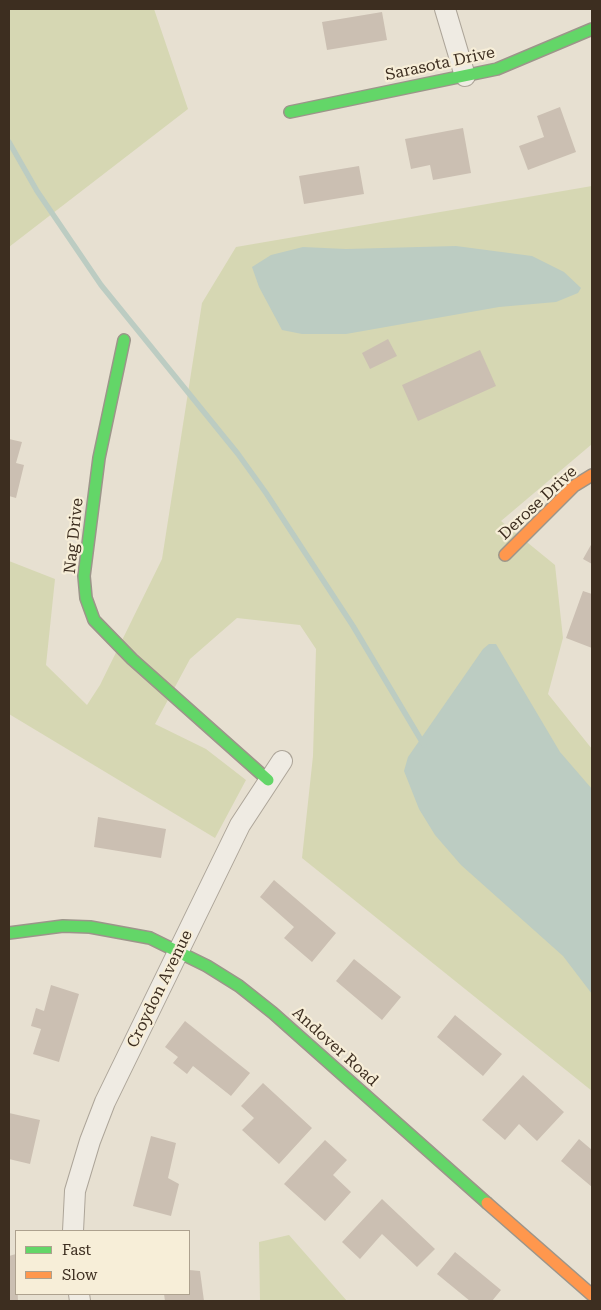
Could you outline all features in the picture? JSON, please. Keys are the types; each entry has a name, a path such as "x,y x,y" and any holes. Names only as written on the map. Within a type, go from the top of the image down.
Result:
{"street":[{"path":"445,9 465,76"},
{"name":"Sarasota Drive","path":"290,112 497,70 592,29"},
{"name":"Nag Drive","path":"124,340 100,458 84,576 86,598 94,620 132,659 268,780"},
{"name":"Derose Drive","path":"505,555 574,486 592,475"},
{"name":"Croydon Avenue","path":"73,1230 75,1191 90,1141 105,1102 240,825 282,761"},
{"name":"Andover Road","path":"9,933 36,928 90,927 150,938 239,986 273,1013 583,1295"}],"green space":[{"path":"9,9 154,9 188,109 9,247"},
{"path":"592,186 592,444 501,521 555,565 563,638 548,694 592,749 592,1091 302,858 313,756 316,649 300,625 237,618 190,659 155,724 206,749 246,780 215,838 9,714 9,561 55,579 46,665 87,705 100,685 162,559 202,303 236,247"},
{"path":"289,1235 347,1301 260,1301 259,1242"}],"shaded area":[{"path":"456,246 532,256 564,272 581,288 578,293 556,302 499,307 346,334 302,334 282,330 259,287 252,267 271,255 303,247 346,249"},
{"path":"489,644 496,644 560,752 592,789 592,994 563,956 461,865 435,835 419,809 404,771 408,757 483,649"}],"building":[{"path":"382,12 387,40 327,50 322,22"},
{"path":"560,107 576,152 528,170 519,146 544,137 537,116"},
{"path":"463,128 471,173 433,180 430,165 411,169 405,139"},
{"path":"359,166 364,194 304,204 299,176"},
{"path":"388,339 397,356 370,369 362,353"},
{"path":"480,350 496,386 418,421 402,385"},
{"path":"9,439 22,442 16,463 24,465 16,498 9,496"},
{"path":"592,543 592,564 583,559"},
{"path":"583,591 592,594 592,648 566,638"},
{"path":"98,817 166,829 161,858 94,847"},
{"path":"274,880 336,933 312,962 284,938 294,927 260,897"},
{"path":"354,959 401,997 382,1020 336,981"},
{"path":"51,985 79,994 59,1062 33,1054 41,1029 31,1026 36,1008 44,1011"},
{"path":"455,1015 502,1054 483,1076 437,1037"},
{"path":"185,1021 250,1073 231,1096 193,1066 187,1074 173,1063 178,1057 165,1047"},
{"path":"523,1075 564,1112 537,1141 519,1124 505,1140 482,1120"},
{"path":"263,1083 312,1128 279,1164 242,1130 254,1118 241,1106"},
{"path":"9,1113 40,1120 30,1164 9,1159"},
{"path":"151,1136 176,1143 168,1178 179,1184 171,1216 133,1206"},
{"path":"579,1139 592,1150 592,1187 561,1161"},
{"path":"325,1140 347,1160 333,1175 351,1192 325,1221 284,1184"},
{"path":"382,1199 435,1249 417,1267 382,1234 360,1259 342,1242"},
{"path":"455,1252 501,1290 492,1301 470,1301 437,1274"},
{"path":"15,1254 15,1295 18,1295 18,1301 9,1301 9,1256"},
{"path":"190,1270 200,1271 204,1301 165,1301 164,1295 190,1295"}],"waterway":[{"path":"9,142 37,191 101,285 238,454 266,493 353,626 424,745"}],"traffic: fast":[{"path":"290,112 497,69 592,29"},
{"path":"124,340 99,458 84,576 86,598 94,620 132,659 268,780"},
{"path":"9,933 63,926 90,927 150,938 207,966 239,986 273,1013 487,1203"}],"traffic: slow":[{"path":"505,555 574,486 592,475"},
{"path":"487,1203 592,1295"}]}
